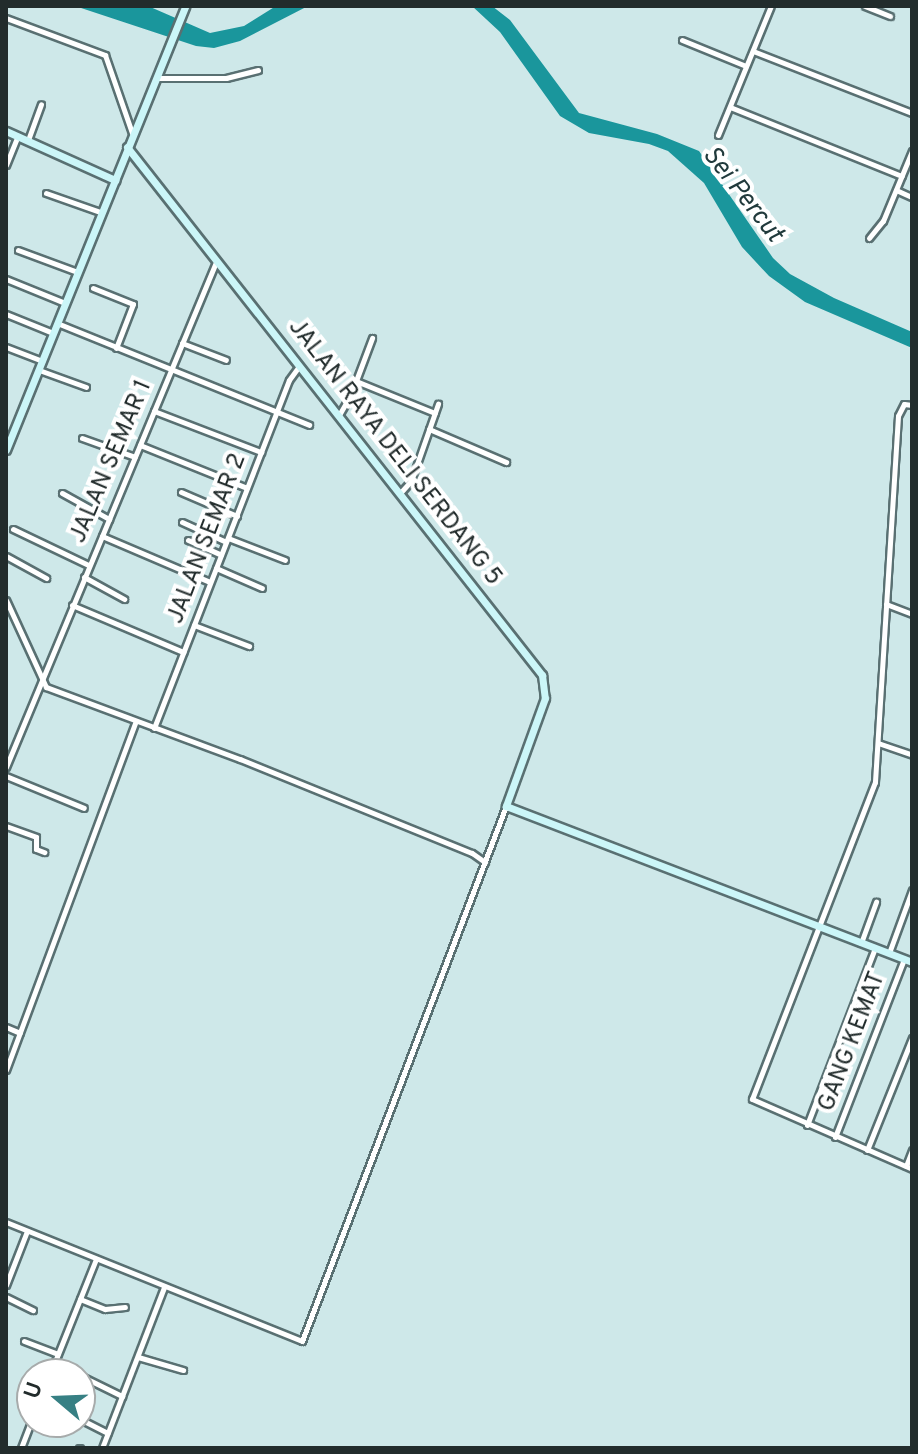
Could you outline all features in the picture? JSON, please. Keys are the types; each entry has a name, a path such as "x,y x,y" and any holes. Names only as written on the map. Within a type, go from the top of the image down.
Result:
{"street":[{"path":"6,450 10,429 41,366 100,212 185,6"},
{"path":"718,135 771,6"},
{"path":"865,6 890,16"},
{"path":"6,18 105,55 132,133"},
{"path":"682,40 746,66"},
{"path":"753,51 912,113"},
{"path":"157,78 226,78 258,70"},
{"path":"28,140 41,104"},
{"path":"730,107 902,176"},
{"path":"6,131 115,180"},
{"path":"6,165 18,136"},
{"name":"JALAN RAYA DELI SERDANG 5","path":"127,147 214,263 401,492 546,681 545,698 506,806"},
{"path":"869,238 883,221 912,151"},
{"path":"896,190 912,197"},
{"path":"46,193 100,212"},
{"path":"18,250 77,272"},
{"name":"JALAN SEMAR 1","path":"6,767 214,263"},
{"path":"6,279 65,303"},
{"path":"93,288 133,304 116,348"},
{"path":"6,314 54,333"},
{"path":"57,323 309,425"},
{"path":"339,415 372,338"},
{"path":"182,343 226,360"},
{"path":"6,347 86,387"},
{"name":"JALAN SEMAR 2","path":"154,728 276,413 298,367"},
{"path":"356,381 435,413"},
{"path":"401,492 409,485 438,404"},
{"path":"912,405 904,404 898,416 874,787 752,1099 909,1168 912,1150"},
{"path":"154,411 261,452"},
{"path":"429,429 506,462"},
{"path":"82,438 135,457"},
{"path":"140,445 247,488"},
{"path":"181,492 237,516"},
{"path":"62,493 109,519"},
{"path":"182,522 285,560"},
{"path":"13,529 88,565"},
{"path":"102,536 210,582"},
{"path":"188,540 221,555"},
{"path":"6,556 46,578"},
{"path":"216,568 262,588"},
{"path":"84,577 124,599"},
{"path":"6,600 44,671 46,687 399,822 472,853 485,862"},
{"path":"886,604 912,614"},
{"path":"72,605 183,652"},
{"path":"194,625 249,646"},
{"path":"6,1070 136,721"},
{"path":"878,743 912,755"},
{"path":"6,776 84,808"},
{"path":"6,1222 302,1341 506,806 888,954 910,959"},
{"path":"6,826 36,837 36,849 44,852"},
{"path":"888,954 912,890"},
{"path":"861,943 876,902"},
{"path":"807,1125 875,948"},
{"name":"GANG KEMAT","path":"835,1137 910,959"},
{"path":"6,1027 20,1033"},
{"path":"867,1150 912,1038"},
{"path":"6,1285 27,1231"},
{"path":"56,1358 96,1259"},
{"path":"102,1448 164,1287"},
{"path":"6,1297 33,1310"},
{"path":"80,1299 105,1309 125,1307"},
{"path":"24,1341 58,1354"},
{"path":"138,1357 183,1370"},
{"path":"96,1383 122,1396"},
{"path":"96,1427 108,1433"}],"water":[{"path":"75,6 148,6 210,33 244,26 276,6 308,6 240,41 214,48 196,46"},
{"name":"Sei Percut","path":"472,6 492,6 510,20 579,113 657,134 699,151 773,258 790,274 834,298 912,332 912,348 805,302 769,276 742,247 704,183 668,151 649,144 589,133 560,116 500,32"}]}
